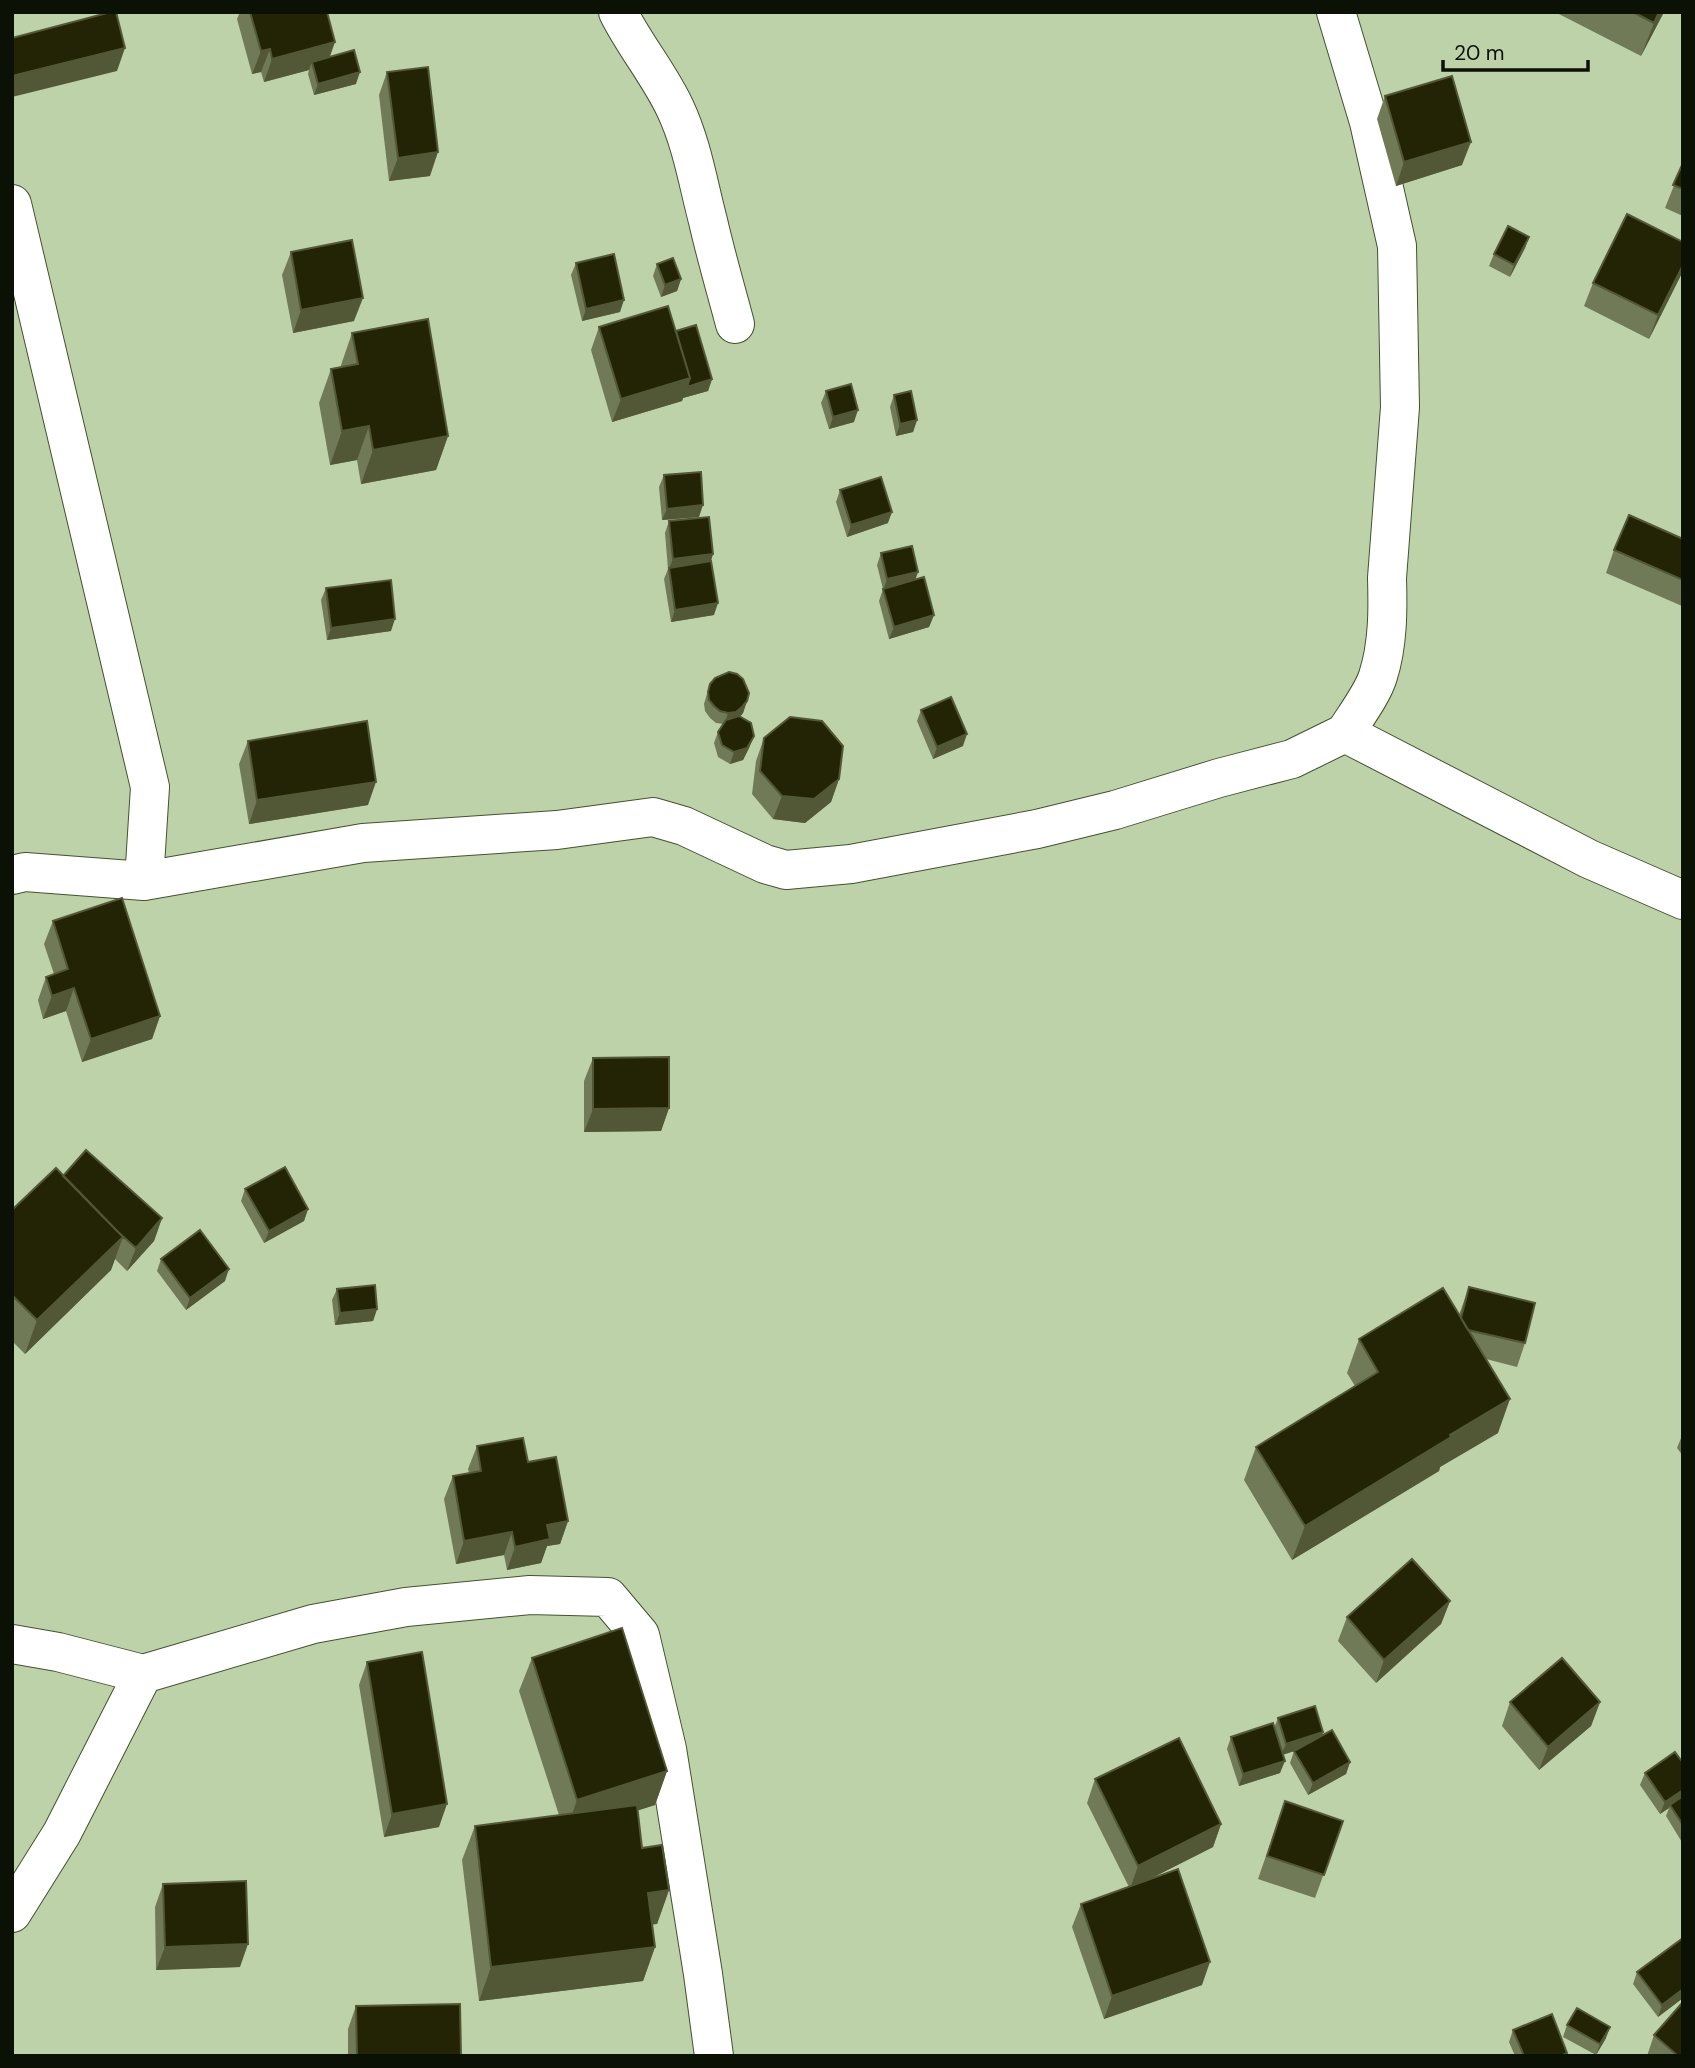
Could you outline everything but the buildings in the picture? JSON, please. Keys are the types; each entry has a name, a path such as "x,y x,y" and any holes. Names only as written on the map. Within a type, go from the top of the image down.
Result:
{"street":[{"path":"618,12 631,37 654,69 680,121 693,157 735,324"},
{"path":"12,875 25,872 144,881 363,843 557,830 653,817 684,826 765,864 786,870 851,864 1037,829 1115,810 1292,759 1345,733 1378,678 1385,645 1387,578 1400,407 1397,246 1369,122 1336,12"},
{"path":"12,204 150,787 144,881"},
{"path":"1345,733 1589,859 1683,900"},
{"path":"12,1643 143,1674 313,1624 406,1607 530,1595 608,1597 640,1635 667,1749 714,2056"},
{"path":"12,1913 62,1833 143,1674"}]}
